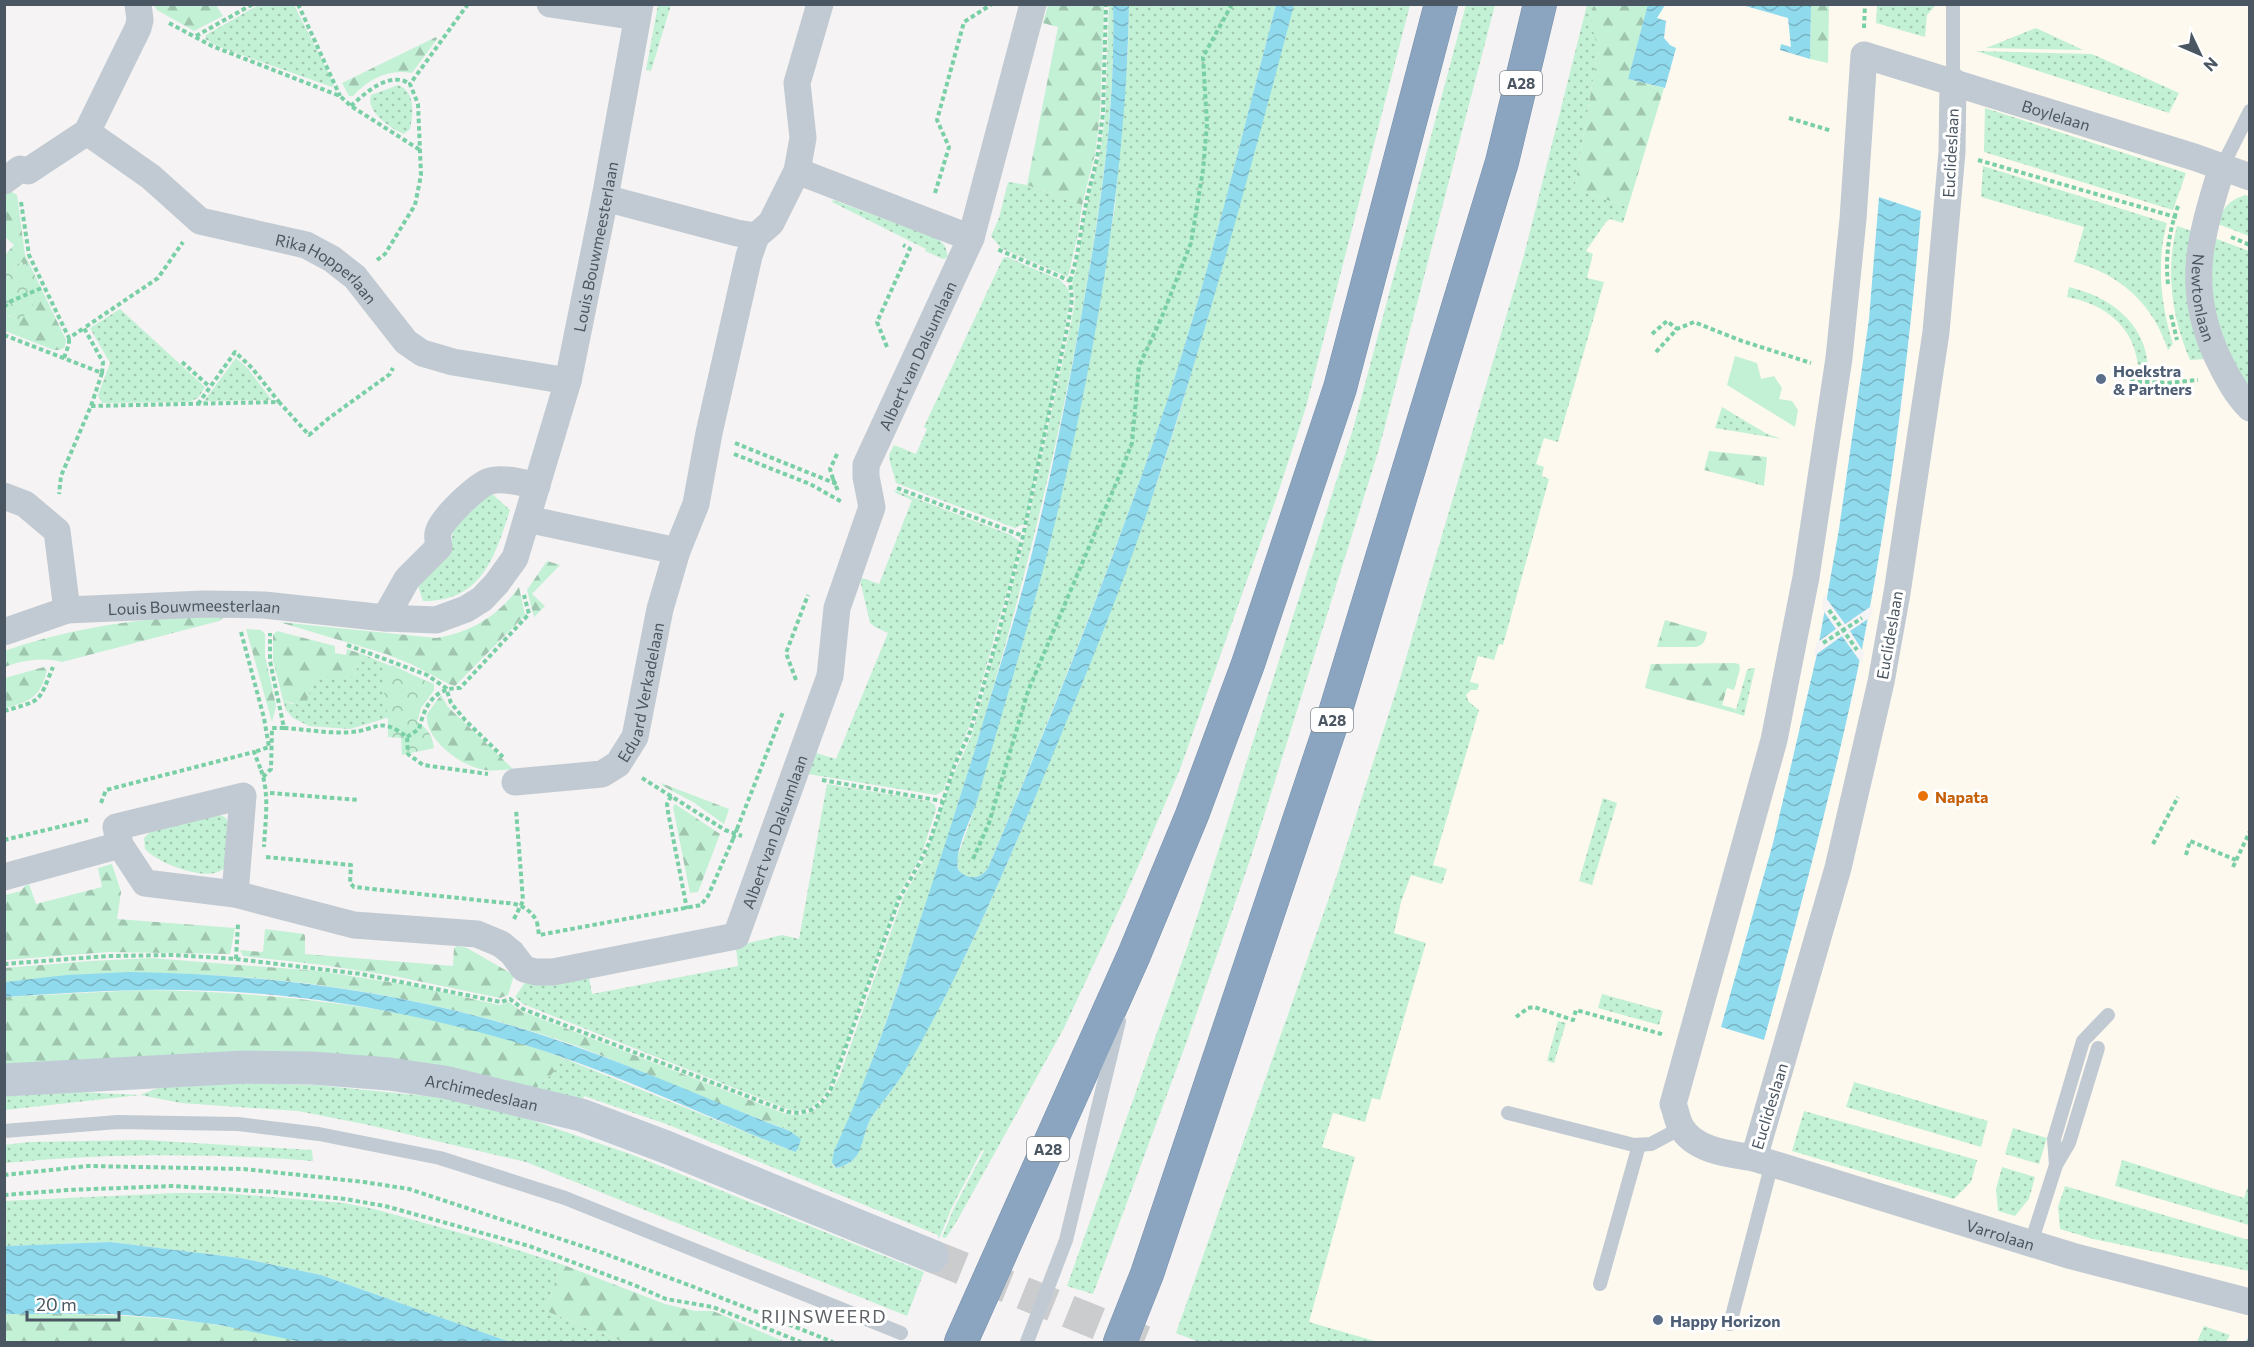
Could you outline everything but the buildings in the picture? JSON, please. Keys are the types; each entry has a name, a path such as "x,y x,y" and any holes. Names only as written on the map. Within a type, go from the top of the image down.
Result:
{"highway":[{"name":"A28","path":"961,1342 1134,955 1192,815 1236,697 1340,388 1441,4"},
{"name":"A28","path":"1120,1342 1147,1274 1334,716 1502,162 1540,4"}],"main road":[{"name":"Archimedeslaan","path":"4,1080 245,1067 312,1068 389,1074 444,1082 581,1115 666,1147 932,1256"}],"street":[{"path":"550,4 638,11"},
{"name":"Eduard Verkadelaan","path":"514,782 602,774 618,764 635,737 660,609 677,551 696,504 709,433 749,256 756,236 771,224 797,171 803,138 797,83 820,4"},
{"name":"Albert van Dalsumlaan","path":"120,845 145,883 235,894 354,926 477,934 501,944 512,953 524,969 536,972 553,972 736,936 830,676 837,608 872,507 866,465 971,238 1033,4"},
{"name":"Louis Bouwmeesterlaan","path":"4,632 67,610 204,604 264,605 385,618 436,620 465,609 482,599 497,584 515,558 568,381 605,198 638,11"},
{"path":"16,176 87,132 138,28 139,12"},
{"name":"Boylelaan","path":"1838,369 1853,219 1864,55 1953,81 2250,177"},
{"name":"Euclideslaan","path":"1682,1128 1697,1143 1725,1154 1763,1160 1838,868 1881,682 1897,593 1935,333 1952,152 1953,81"},
{"name":"Rika Hopperlaan","path":"87,132 152,177 200,221 306,245 332,259 355,277 405,342 422,352 453,362 568,381"},
{"name":"Newtonlaan","path":"2222,167 2204,226 2199,255 2198,282 2201,310 2225,374 2250,408"},
{"path":"797,171 971,238"},
{"path":"605,198 756,236"},
{"path":"1682,1128 1673,1104 1774,740 1806,577 1838,369"},
{"path":"385,618 407,579 439,547 438,531 450,515 477,488 490,480 537,486"},
{"path":"4,496 25,504 57,531 67,610"},
{"path":"527,519 677,551"},
{"path":"4,877 120,845 116,827 243,796 235,894"},
{"name":"Varrolaan","path":"1763,1160 2031,1243 2250,1302"}],"lane":[{"name":"Euclideslaan","path":"1953,4 1953,81"},
{"name":"Newtonlaan","path":"2222,167 2250,111"},
{"name":"A28","path":"1027,1342 1066,1240 1134,955"},
{"path":"2056,1165 2054,1139 2083,1041 2108,1015"},
{"path":"2031,1243 2056,1165 2069,1143 2098,1048"},
{"path":"1508,1113 1634,1145 1651,1143 1682,1128"},
{"path":"4,1131 118,1122 238,1124 319,1134 440,1158 564,1198 901,1333"},
{"path":"1600,1284 1639,1144"},
{"path":"1730,1324 1763,1160"}],"path":[{"path":"196,37 253,4"},
{"path":"298,4 340,96"},
{"path":"410,84 468,4"},
{"path":"924,192 934,195 949,147 937,120 964,22 992,4"},
{"path":"4,964 108,956 174,955 236,959 361,974 501,1002 510,999 523,1009 788,1112 799,1113 811,1110 821,1103 830,1090 899,899 920,864 930,841 955,764 970,732 999,632 1023,536 1069,319 1072,299 1070,281 1097,159 1103,114 1106,4"},
{"path":"973,859 989,824 1028,690 1132,443 1139,366 1161,319 1191,243 1203,170 1207,124 1203,57 1232,4"},
{"path":"139,12 158,17 212,46 340,96 351,106 421,151"},
{"path":"351,106 371,89 383,83 399,80 410,84 418,104 422,175 415,205 385,254 355,277"},
{"path":"1789,118 1824,128"},
{"path":"1952,152 2204,226 2250,245"},
{"path":"16,176 29,255 69,338 64,358"},
{"path":"69,338 158,278 200,221"},
{"path":"971,238 1070,281"},
{"path":"884,353 887,346 877,322 910,249 898,242"},
{"path":"4,307 9,302 45,287"},
{"path":"1652,334 1667,321 1677,329"},
{"path":"1656,352 1677,329 1694,322 1750,344 1803,361 1838,369"},
{"path":"57,531 61,476 91,406 102,373 103,362 84,328"},
{"path":"4,335 102,373"},
{"path":"197,404 235,352 252,368 309,435 390,374 405,342"},
{"path":"182,362 210,387"},
{"path":"2130,381 2167,383"},
{"path":"91,406 279,402"},
{"path":"709,433 837,486 868,484 896,487 1023,536"},
{"path":"838,452 830,469 838,491"},
{"path":"734,454 810,484 843,502 840,510"},
{"path":"407,737 419,729 423,712 439,692 446,688 460,688 529,614 515,558"},
{"path":"264,605 270,624 270,661 284,728"},
{"path":"792,689 797,679 786,653 804,605"},
{"path":"1825,605 1861,656"},
{"path":"1817,647 1869,613"},
{"path":"107,790 269,747 244,640"},
{"path":"337,642 427,675 446,688 451,703 465,720 516,769 514,782 523,901 501,944"},
{"path":"4,711 36,702 40,698 53,667"},
{"path":"252,753 265,782 263,857 351,865 352,885 379,890 515,903 533,914 539,934 701,905 708,896 733,839 785,708"},
{"path":"243,796 271,769 272,728 351,733 379,724 397,730 407,737"},
{"path":"407,737 408,754 423,765 488,774 509,774 514,782"},
{"path":"618,764 725,830 768,845"},
{"path":"793,776 942,801"},
{"path":"272,793 359,800"},
{"path":"671,796 667,804 668,812 687,909"},
{"path":"2153,844 2178,798"},
{"path":"4,840 76,823"},
{"path":"2233,867 2250,831"},
{"path":"2186,855 2190,841 2236,860"},
{"path":"1516,1017 1528,1008 1534,1007 1573,1020 1576,1010 1659,1033"},
{"path":"4,1175 88,1166 243,1169 409,1189 600,1252 833,1342"},
{"path":"4,1195 172,1186 274,1192 345,1199 385,1206 529,1246 666,1299 713,1307 801,1342"}],"shaded area":[{"path":"1650,5 2249,5 2250,1329 2244,1342 1322,1342 1239,1311"}],"green space":[{"path":"260,4 294,5 334,84 332,87 217,46 205,39 206,35"},
{"path":"1877,4 1936,5 1927,15 1925,37 1876,23"},
{"path":"154,5 216,5 223,16 194,31 157,10"},
{"path":"658,5 671,5 651,71 646,70"},
{"path":"1048,5 1104,5 1100,115 1095,154 1082,205 1027,185 1058,27 1043,23"},
{"path":"1109,5 1113,5 1112,84 1100,204 1063,411 1043,499 1021,587 971,761 887,1019 833,1166 837,1168 846,1165 857,1154 873,1115 903,1073 962,962 1014,848 1104,627 1157,482 1188,384 1291,5 1410,5 1306,407 1278,493 1180,769 1124,899 1064,1028 958,1219 946,1238 942,1237 954,1208 984,1151 982,1150 952,1207 939,1239 938,1235 669,1125 584,1096 581,1102 535,1089 552,1074 563,1058 795,1152 790,1131 785,1129 783,1113 794,1115 812,1112 831,1093 840,1075 903,898 924,860 952,778 971,737 1020,558 1072,318 1075,300 1072,281 1088,200 1099,159 1105,118"},
{"path":"1129,5 1276,5 1200,294 1151,450 1084,630 988,868 978,877 970,877 958,870 957,858 972,816 1049,546 1083,396 1115,206 1128,50"},
{"path":"1466,5 1495,5 1379,449 1251,857 1188,1038 1093,1294 1067,1286 1189,942 1353,429"},
{"path":"1587,5 1594,5 1592,10 1598,50 1575,186 1579,190 1628,207 1623,223 1610,219 1606,222 1586,251 1593,254 1587,278 1604,282 1558,442 1544,438 1536,464 1544,467 1542,476 1549,479 1503,645 1499,644 1494,660 1478,656 1470,682 1479,684 1477,690 1471,690 1466,695 1469,702 1479,710 1433,865 1447,869 1442,884 1411,875 1401,902 1394,933 1426,943 1380,1100 1372,1098 1365,1122 1333,1113 1322,1147 1355,1157 1309,1322 1378,1342 1199,1342 1176,1333 1337,875 1399,682 1523,259"},
{"path":"1594,5 1648,5 1628,79 1664,88 1628,207 1578,190 1575,186 1598,50 1592,27"},
{"path":"1811,5 1829,5 1828,63 1810,59"},
{"path":"2036,28 2083,50 1986,48"},
{"path":"436,37 437,39 412,73 387,74 372,80 353,96 349,96 342,83"},
{"path":"1976,51 2092,54 2179,93 2169,113"},
{"path":"398,85 408,93 412,104 410,129 404,134 380,119 370,101 371,95"},
{"path":"1985,108 2186,173 2173,210 1984,152"},
{"path":"1983,166 2167,223 2162,253 2161,284 2165,315 2173,344 2168,350 2153,319 2133,293 2106,274 2074,262 2084,227 1981,197"},
{"path":"1008,182 1027,185 1082,205 1068,277 1001,248 991,236 999,218"},
{"path":"10,191 17,195 25,255 29,263 23,265 22,262 13,266 16,272 5,274 4,256 14,245 5,237 5,193"},
{"path":"2245,195 2249,197 2249,236 2218,224 2227,205"},
{"path":"833,200 938,239 945,246 948,257 943,259 925,251 926,249 832,202"},
{"path":"2177,226 2193,231 2205,359 2190,360 2175,311 2171,260"},
{"path":"2214,238 2249,251 2249,391 2224,344 2212,306 2210,286"},
{"path":"1007,257 1060,280 1069,290 1070,301 1026,519 1024,524 1015,528 896,483 889,455 894,445 916,454 927,429 924,427 1003,258"},
{"path":"22,262 23,265 29,263 42,290 31,294 33,306 20,320 5,314 4,274 16,272 13,266"},
{"path":"2069,287 2097,297 2122,313 2132,323 2139,336 2145,349 2148,365 2138,365 2130,338 2114,319 2093,305 2067,297"},
{"path":"42,290 66,340 65,347 60,350 54,350 5,331 4,314 20,320 31,294"},
{"path":"120,309 205,387 198,398 189,402 102,403 98,395 110,363 90,328"},
{"path":"1735,356 1757,363 1761,379 1774,376 1782,388 1779,399 1792,401 1798,410 1795,427 1727,385"},
{"path":"236,358 248,369 272,400 204,401"},
{"path":"1722,407 1767,434 1782,439 1715,428"},
{"path":"1709,451 1767,457 1764,486 1704,470"},
{"path":"894,490 1011,535 1019,541 1020,545 970,724 943,791 936,795 808,774 816,753 836,759 888,633 870,623 860,580 862,578 879,584 912,500"},
{"path":"490,492 510,510 498,544 483,573 459,594 443,599 423,601 417,583 450,547 454,527"},
{"path":"547,561 560,565 532,594 545,606 534,617 527,590"},
{"path":"519,587 525,615 455,686 386,654 279,622 436,638 461,632 483,621 502,606"},
{"path":"180,617 224,617 219,621 62,662 33,660 5,667 4,651 26,644 91,628"},
{"path":"1665,620 1707,632 1705,640 1695,647 1657,647"},
{"path":"246,629 261,630 265,634 265,656 276,706 272,722"},
{"path":"277,631 335,646 335,653 346,655 347,649 362,654 354,676 315,676 307,701 302,706 283,700 273,660 273,635"},
{"path":"362,654 434,684 434,690 421,708 418,719 387,718 350,729 309,726 293,718 286,710 283,700 292,704 307,700 315,676 354,676"},
{"path":"1651,664 1739,664 1740,669 1734,690 1727,688 1722,705 1736,709 1735,713 1645,688"},
{"path":"392,665 434,685 434,690 421,708 417,721 429,733 434,748 402,755 401,738 388,737 382,678"},
{"path":"44,667 47,670 44,679 33,697 5,708 5,678"},
{"path":"1755,668 1744,716 1735,713 1747,670"},
{"path":"441,695 448,707 513,769 484,770 475,767 455,757 438,742 431,733 427,714"},
{"path":"661,783 729,809 724,824 693,802"},
{"path":"827,784 929,801 935,805 936,810 921,856 900,892 834,1077 823,1097 812,1107 798,1111 790,1110 523,1004 515,997 526,981 589,977 592,994 738,966 736,946 782,935 799,939"},
{"path":"1603,798 1617,803 1592,885 1579,881"},
{"path":"675,804 720,834 698,892 690,893 673,807"},
{"path":"219,815 227,820 229,834 227,863 217,872 207,874 183,870 160,860 145,849 144,838 151,831"},
{"path":"112,864 121,892 117,919 235,928 230,954 109,952 5,960 5,895 21,891 29,884 36,904 102,887 98,868"},
{"path":"265,929 304,934 305,954 453,966 454,948 457,946 467,948 514,975 508,995 500,998 394,976 243,956 240,950 263,952"},
{"path":"151,958 319,971 415,986 499,1005 509,1002 521,1011 783,1113 785,1129 561,1040 478,1016 411,1001 277,980 210,975 73,976 5,982 4,968"},
{"path":"142,990 248,994 355,1006 461,1027 563,1058 552,1074 535,1089 5,1065 5,997"},
{"path":"1602,994 1663,1011 1659,1025 1598,1008"},
{"path":"1558,1021 1566,1023 1554,1063 1547,1061"},
{"path":"1854,1082 1988,1121 1981,1147 1846,1107"},
{"path":"171,1083 316,1085 446,1098 502,1110 633,1155 924,1272 907,1316 526,1162 298,1111 181,1103 140,1095"},
{"path":"81,1092 140,1095 5,1110 4,1096"},
{"path":"1804,1111 1977,1160 1971,1182 1954,1199 1792,1151"},
{"path":"2013,1128 2047,1138 2039,1164 2005,1154"},
{"path":"145,1140 312,1150 313,1161 159,1155 82,1157 5,1163 5,1145 29,1142"},
{"path":"2122,1160 2244,1198 2249,1184 2249,1225 2115,1186"},
{"path":"2002,1167 2035,1177 2029,1199 2015,1216 1998,1211 1996,1189"},
{"path":"2065,1186 2249,1240 2249,1271 2093,1239 2060,1229 2058,1207"},
{"path":"223,1193 344,1203 486,1240 561,1264 546,1311 624,1342 510,1342 321,1275 241,1258 110,1242 5,1246 4,1201"},
{"path":"561,1264 665,1304 695,1311 713,1311 785,1342 624,1342 546,1311"},
{"path":"5,1314 80,1314 191,1321 265,1333 302,1342 5,1342"},
{"path":"2204,1326 2230,1335 2226,1342 2197,1342"}],"water":[{"path":"1648,4 1665,5 1657,18 1666,21 1664,38 1676,48 1665,88 1628,79"},
{"path":"1113,5 1129,5 1127,72 1114,208 1093,344 1066,477 1033,608 977,801 958,853 958,870 970,877 978,877 988,868 1107,570 1151,450 1186,342 1276,5 1294,5 1206,326 1146,516 1099,641 999,883 944,999 903,1074 873,1115 858,1154 846,1165 836,1168 832,1162 834,1151 867,1073 905,966 976,746 1037,534 1069,382 1101,194 1110,119"},
{"path":"1742,5 1811,5 1810,59 1780,50 1781,44 1791,47 1788,18"},
{"path":"1879,197 1921,211 1898,428 1863,644 1817,843 1764,1040 1721,1027 1773,843 1817,654 1839,529 1869,319"},
{"path":"129,972 287,982 339,988 443,1008 494,1021 576,1047 790,1131 801,1139 795,1152 640,1087 547,1052 448,1024 397,1013 295,997 191,990 123,990 5,997 5,982 67,975"},
{"path":"110,1242 241,1258 321,1275 510,1342 302,1342 220,1325 166,1318 111,1314 5,1314 5,1246"}],"pier":[{"path":"1824,595 1845,624 1873,605 1871,617 1850,631 1864,653 1862,664 1842,636 1814,656 1816,643 1836,629 1822,609"}],"tunnel":[{"path":"932,1256 1144,1342"}],"place":[{"name":"Hoekstra & Partners","path":"2101,379"},
{"name":"Napata","path":"1923,796"},
{"name":"Happy Horizon","path":"1658,1320"}],"district":[{"name":"RIJNSWEERD","path":"824,1316"}]}
